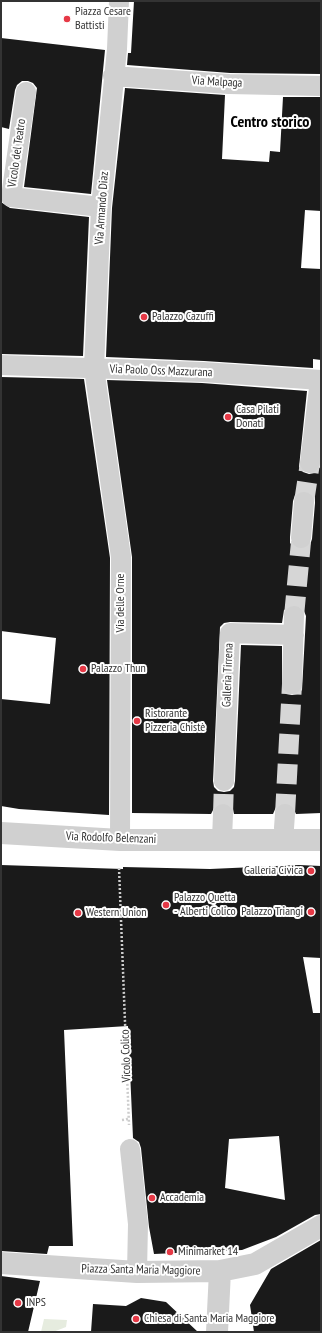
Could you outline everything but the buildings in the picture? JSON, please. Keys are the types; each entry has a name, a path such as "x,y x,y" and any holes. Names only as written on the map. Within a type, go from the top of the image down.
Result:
{"street":[{"name":"Via Armando Diaz","path":"94,368 101,207 113,76 117,49 119,1"},
{"name":"Via Malpaga","path":"113,76 229,84 321,86"},
{"name":"Vicolo del Teatro","path":"26,92 11,197 101,207"},
{"name":"Via Paolo Oss Mazzurana","path":"1,365 203,372 320,380"},
{"name":"Via delle Orne","path":"94,368 121,556 120,840"},
{"path":"310,463 320,380"},
{"path":"301,538 304,502"},
{"name":"Galleria Tirrena","path":"224,781 230,633 294,626 292,684"},
{"path":"222,839 223,814"},
{"name":"Via Rodolfo Belenzani","path":"1,833 120,840 321,840"},
{"path":"130,1149 138,1224 137,1272"},
{"name":"Piazza Santa Maria Maggiore","path":"1,1263 137,1272 220,1271 255,1264 321,1226"},
{"path":"216,1332 220,1271"}],"path":[{"name":"Vicolo Colico","path":"120,840 119,868 130,1149"},
{"path":"122,1120 128,1119"}],"shaded area":[{"path":"44,1319 67,1320 66,1327 53,1332 41,1332"}],"tunnel":[{"path":"304,502 310,463"},
{"path":"294,616 301,542"},
{"path":"285,814 292,684"},
{"path":"223,814 224,781"}],"place":[{"name":"Piazza Cesare Battisti","path":"67,19"},
{"name":"Palazzo Cazuffi","path":"144,317"},
{"name":"Casa Pilati Donati","path":"228,417"},
{"name":"Palazzo Thun","path":"83,669"},
{"name":"Ristorante Pizzeria Chistè","path":"137,721"},
{"name":"Galleria Civica","path":"311,871"},
{"name":"Palazzo Quetta - Alberti Colico","path":"166,905"},
{"name":"Palazzo Triangi","path":"311,912"},
{"name":"Western Union","path":"78,913"},
{"name":"Accademia","path":"152,1198"},
{"name":"Minimarket 14","path":"170,1252"},
{"name":"INPS","path":"18,1303"},
{"name":"Chiesa di Santa Maria Maggiore","path":"136,1319"}],"district":[{"name":"Centro storico","path":"270,122"}]}
